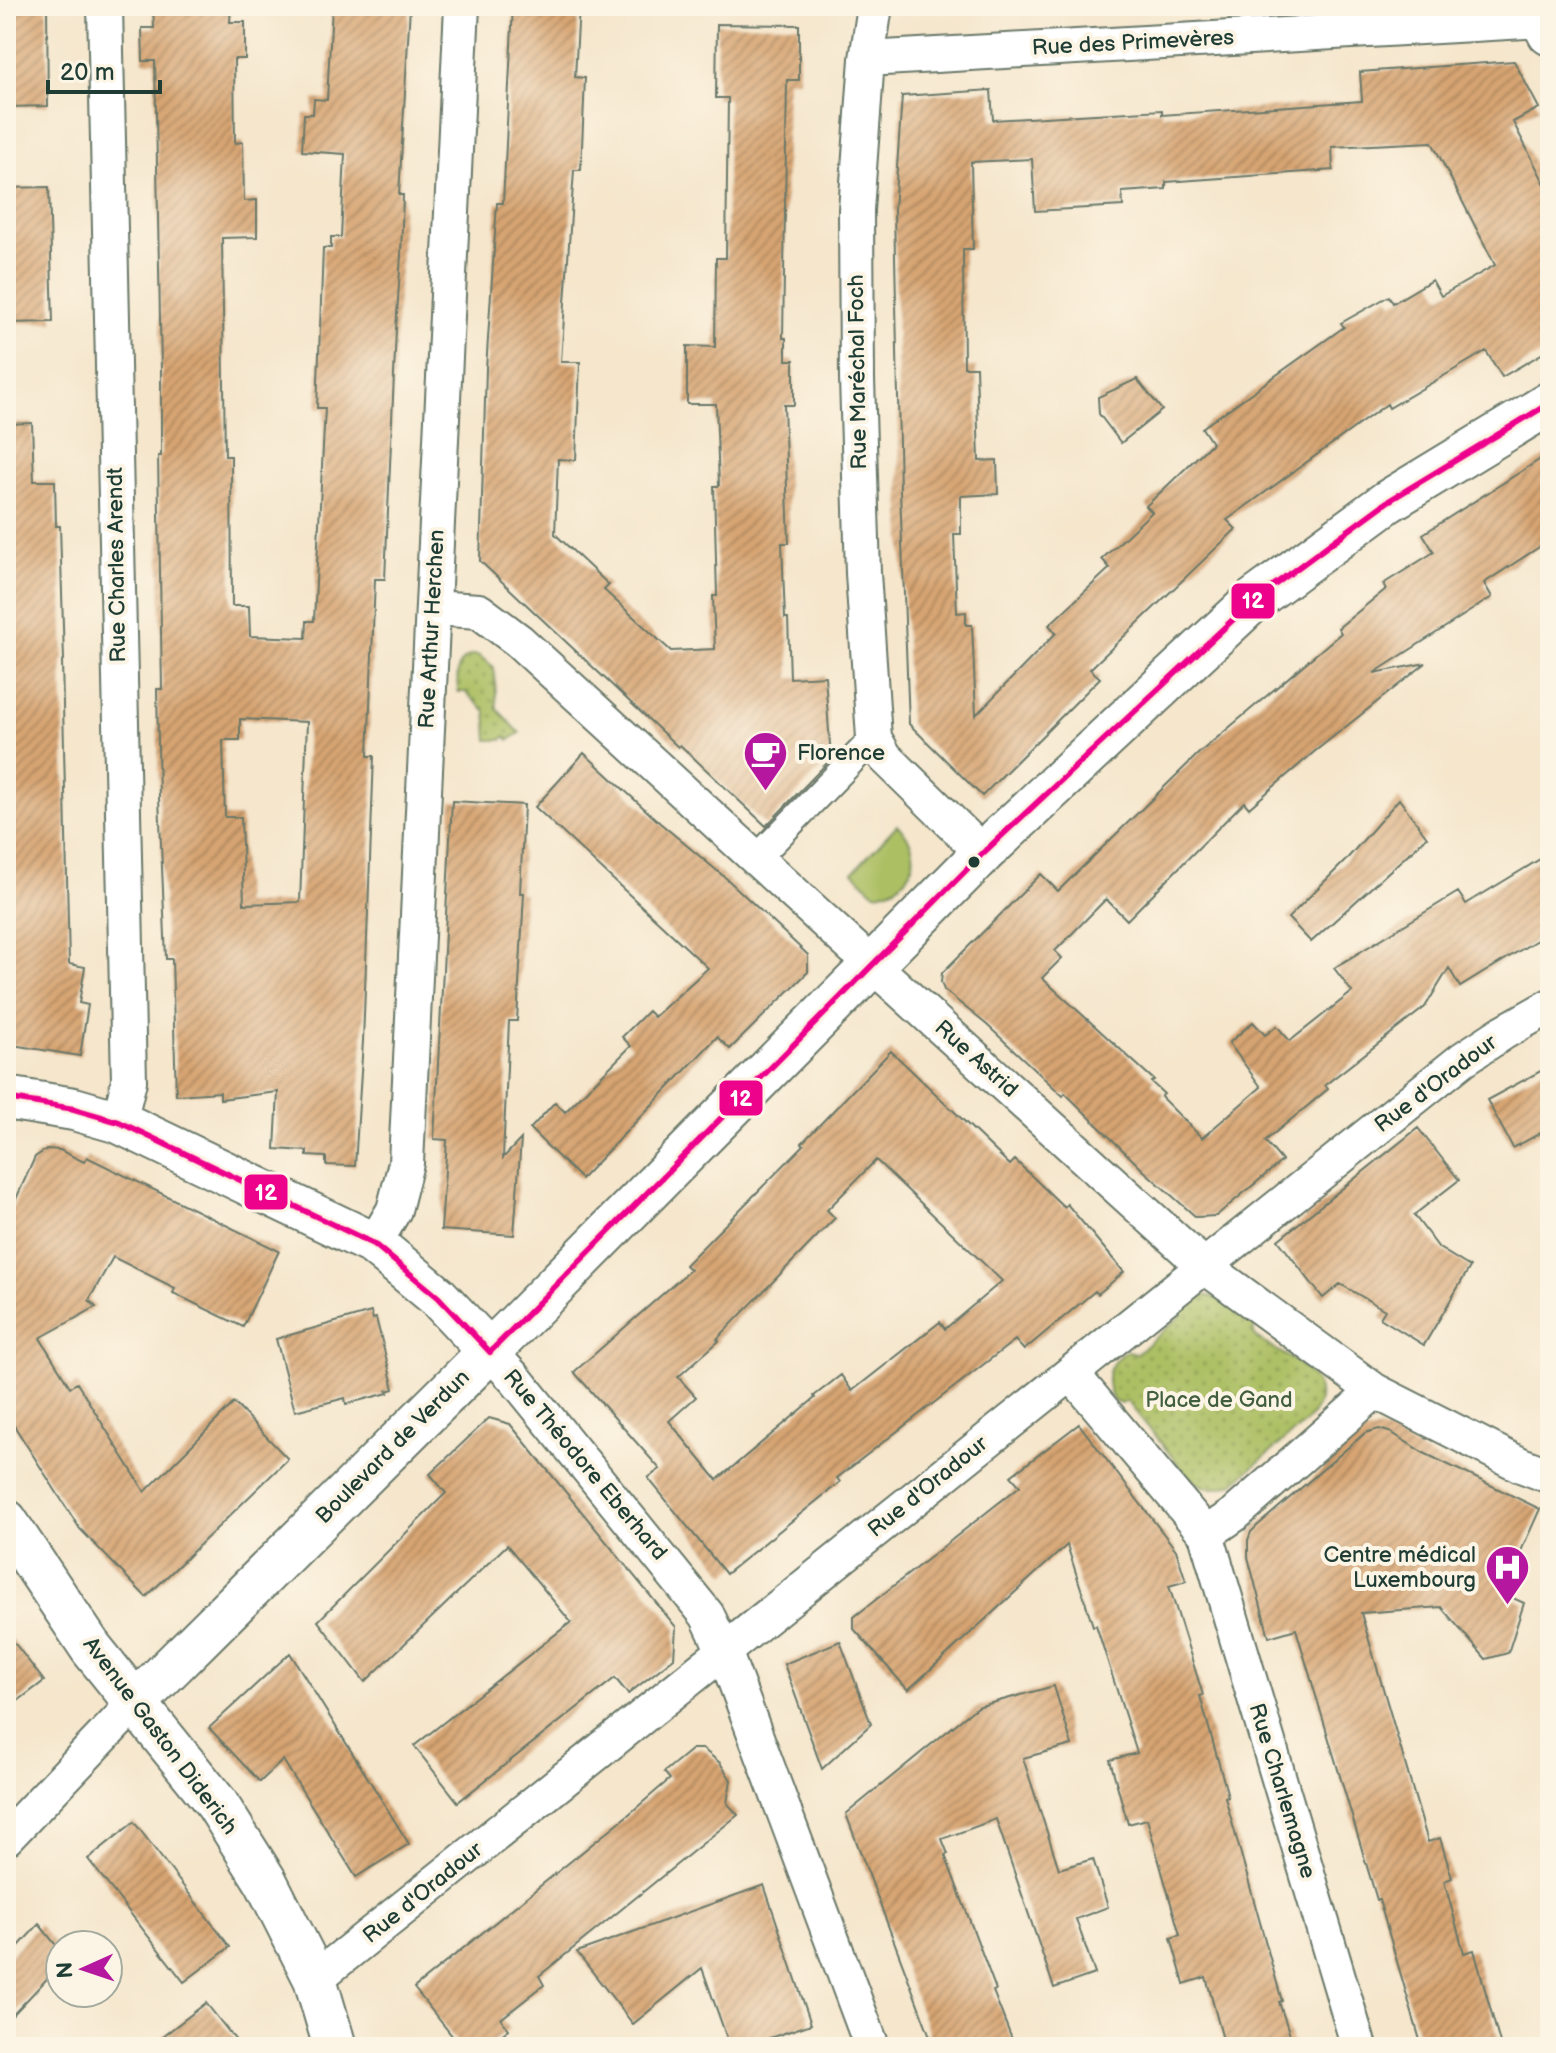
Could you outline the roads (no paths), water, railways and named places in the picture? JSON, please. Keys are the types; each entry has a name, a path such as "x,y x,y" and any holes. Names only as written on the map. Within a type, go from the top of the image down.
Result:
{"street":[{"name":"Rue Charles Arendt","path":"105,6 129,1081 119,1122"},
{"name":"Rue Arthur Herchen","path":"374,1244 394,1210 406,1163 462,6"},
{"name":"Rue Maréchal Foch","path":"874,738 863,573 856,210 867,59 875,6"},
{"name":"Rue des Primevères","path":"867,59 1543,20"},
{"name":"Boulevard de Verdun","path":"135,1703 490,1352 983,853 1254,600 1387,502 1550,403"},
{"name":"Rue Astrid","path":"433,608 479,611 519,641 1204,1266 1375,1391 1521,1465 1550,1476"},
{"path":"756,859 874,738 885,757 983,853"},
{"name":"Rue d'Oradour","path":"315,1979 1463,1059 1550,1006"},
{"name":"Rue Théodore Eberhard","path":"6,1098 74,1109 119,1122 374,1244 438,1297 517,1381 707,1615 724,1651 872,2047"},
{"name":"Rue Charlemagne","path":"1071,1373 1206,1534 1359,2047"},
{"path":"1206,1534 1235,1514 1375,1391"},
{"name":"Avenue Gaston Diderich","path":"6,1521 91,1648 217,1804 266,1882 315,1979 335,2047"},
{"path":"6,1838 135,1703"}],"place":[{"name":"Florence","path":"766,792"},
{"name":"Centre médical Luxembourg","path":"1507,1607"}],"park label":[{"name":"Place de Gand","path":"1219,1400"}]}
